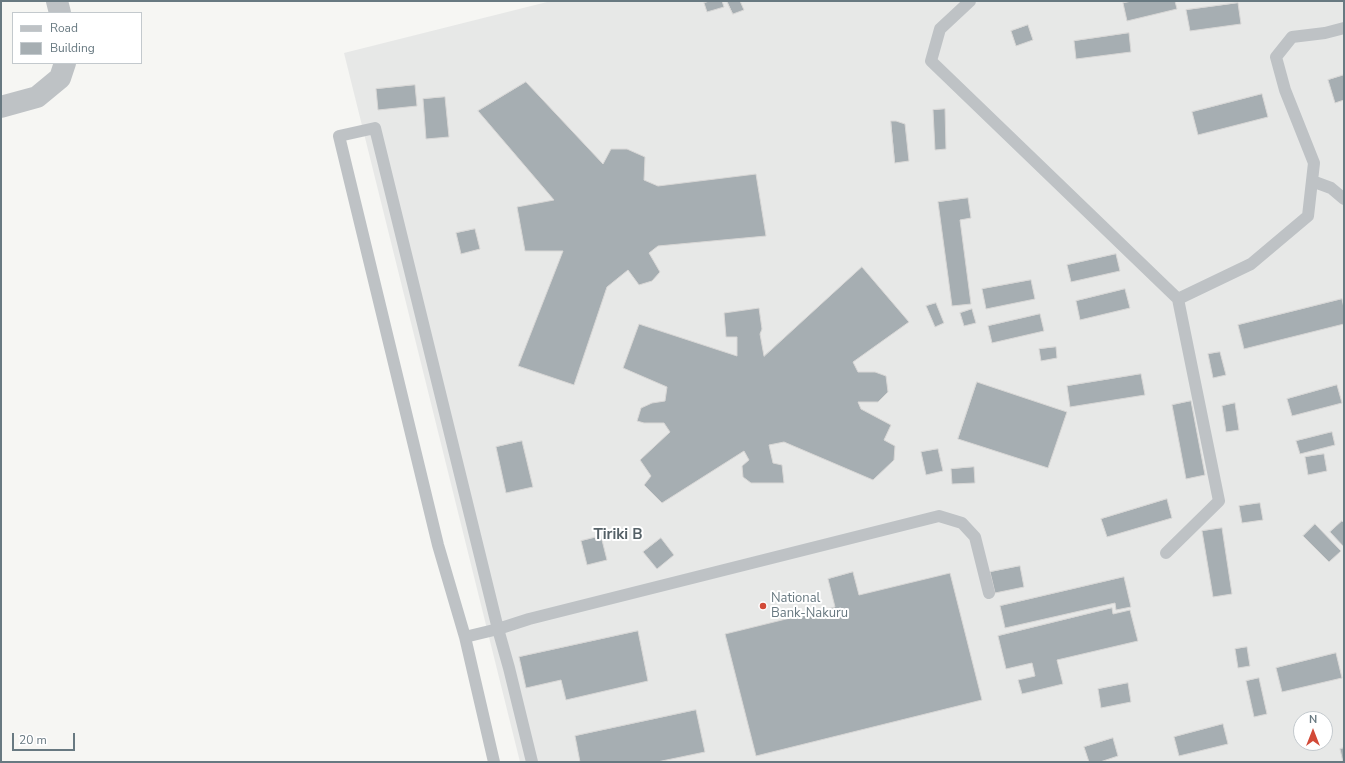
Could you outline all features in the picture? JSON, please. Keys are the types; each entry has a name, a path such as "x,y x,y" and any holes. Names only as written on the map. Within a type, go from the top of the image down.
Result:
{"street":[{"path":"57,1 60,12"},
{"path":"1,107 36,97 60,78 65,64"}],"lane":[{"path":"970,1 940,29 931,61 1178,299 1219,501 1166,553"},
{"path":"1178,299 1251,264 1308,216 1314,163 1285,90 1276,57 1292,37 1325,33 1344,28"},
{"path":"494,762 465,637 438,545 339,136 375,128 532,762"},
{"path":"1312,181 1331,188 1344,199"},
{"path":"465,637 498,629 529,619 939,516 962,522 975,537 989,592"}],"shaded area":[{"path":"551,1 1344,1 1344,762 520,762 344,53"}],"building":[{"path":"710,1 722,1 724,7 707,12 704,3"},
{"path":"727,1 740,1 744,10 733,14"},
{"path":"1133,1 1175,1 1177,9 1127,21 1123,3"},
{"path":"1238,3 1241,24 1190,31 1186,10"},
{"path":"1028,25 1033,40 1016,46 1011,31"},
{"path":"1129,33 1131,52 1076,59 1074,41"},
{"path":"1344,75 1344,100 1335,103 1328,80"},
{"path":"526,82 603,164 611,149 627,149 645,157 644,180 658,186 756,174 766,236 658,246 649,253 660,272 652,281 639,285 628,270 607,287 574,385 518,366 563,251 525,251 517,207 554,200 478,111"},
{"path":"415,85 417,106 378,110 376,89"},
{"path":"1262,94 1268,117 1198,135 1192,112"},
{"path":"445,97 449,137 426,139 423,99"},
{"path":"945,109 946,149 935,150 933,110"},
{"path":"891,121 905,124 909,161 895,163"},
{"path":"968,198 971,218 960,220 971,304 952,306 938,202"},
{"path":"475,229 480,249 461,254 456,233"},
{"path":"1116,254 1120,271 1071,282 1067,265"},
{"path":"862,267 909,322 853,362 858,372 875,372 886,376 888,392 878,402 858,402 861,409 891,425 884,440 895,446 894,460 873,480 784,442 769,445 773,463 782,465 784,483 751,483 743,477 742,466 749,460 744,451 662,503 644,485 651,476 640,460 670,432 664,423 644,423 637,421 641,408 652,403 665,401 667,387 623,368 639,324 737,356 737,337 726,337 724,313 759,308 762,329 760,334 764,356"},
{"path":"1031,280 1035,299 986,309 982,289"},
{"path":"1125,289 1130,308 1080,320 1076,301"},
{"path":"1342,299 1344,308 1344,324 1244,349 1238,325"},
{"path":"936,303 944,323 935,327 926,306"},
{"path":"972,309 976,323 964,326 960,313"},
{"path":"1040,314 1044,331 992,343 988,326"},
{"path":"1056,347 1057,358 1041,361 1039,349"},
{"path":"1220,352 1226,375 1213,378 1208,354"},
{"path":"1141,374 1145,395 1070,407 1067,386"},
{"path":"977,382 1067,412 1048,468 958,439"},
{"path":"1337,385 1342,403 1292,416 1287,399"},
{"path":"1191,401 1205,475 1186,479 1172,405"},
{"path":"1235,403 1239,430 1226,432 1222,406"},
{"path":"1332,432 1335,445 1300,454 1296,441"},
{"path":"522,441 533,487 506,493 496,447"},
{"path":"938,449 943,471 926,475 921,452"},
{"path":"1324,454 1327,471 1308,475 1305,457"},
{"path":"974,467 975,483 952,484 951,469"},
{"path":"1167,499 1172,518 1107,537 1101,519"},
{"path":"1260,503 1263,520 1242,523 1239,506"},
{"path":"1342,521 1344,523 1344,547 1330,532"},
{"path":"1315,524 1341,551 1329,562 1303,536"},
{"path":"1222,528 1232,594 1213,597 1202,531"},
{"path":"601,536 607,560 587,565 581,541"},
{"path":"661,538 674,555 657,569 643,552"},
{"path":"1020,566 1024,587 995,593 990,572"},
{"path":"853,572 859,595 950,573 982,700 756,756 725,634 835,607 828,579"},
{"path":"1124,577 1131,607 1116,610 1115,603 1005,628 1000,606"},
{"path":"1112,608 1113,614 1130,610 1138,641 1057,660 1063,684 1022,694 1018,680 1035,676 1032,663 1006,669 998,636"},
{"path":"638,631 648,681 566,700 561,680 526,688 519,657"},
{"path":"1247,647 1250,666 1238,668 1235,649"},
{"path":"1336,653 1342,678 1282,692 1276,668"},
{"path":"1259,678 1267,714 1254,717 1246,681"},
{"path":"1128,683 1131,702 1101,708 1098,689"},
{"path":"696,710 705,752 657,762 580,762 575,736"},
{"path":"1223,724 1228,744 1179,756 1174,737"},
{"path":"1113,738 1118,756 1100,762 1089,762 1084,747"},
{"path":"1344,748 1344,762 1343,762 1340,749"}],"place":[{"name":"National Bank-Nakuru","path":"763,606"}],"district":[{"name":"Tiriki B","path":"618,535"}]}
